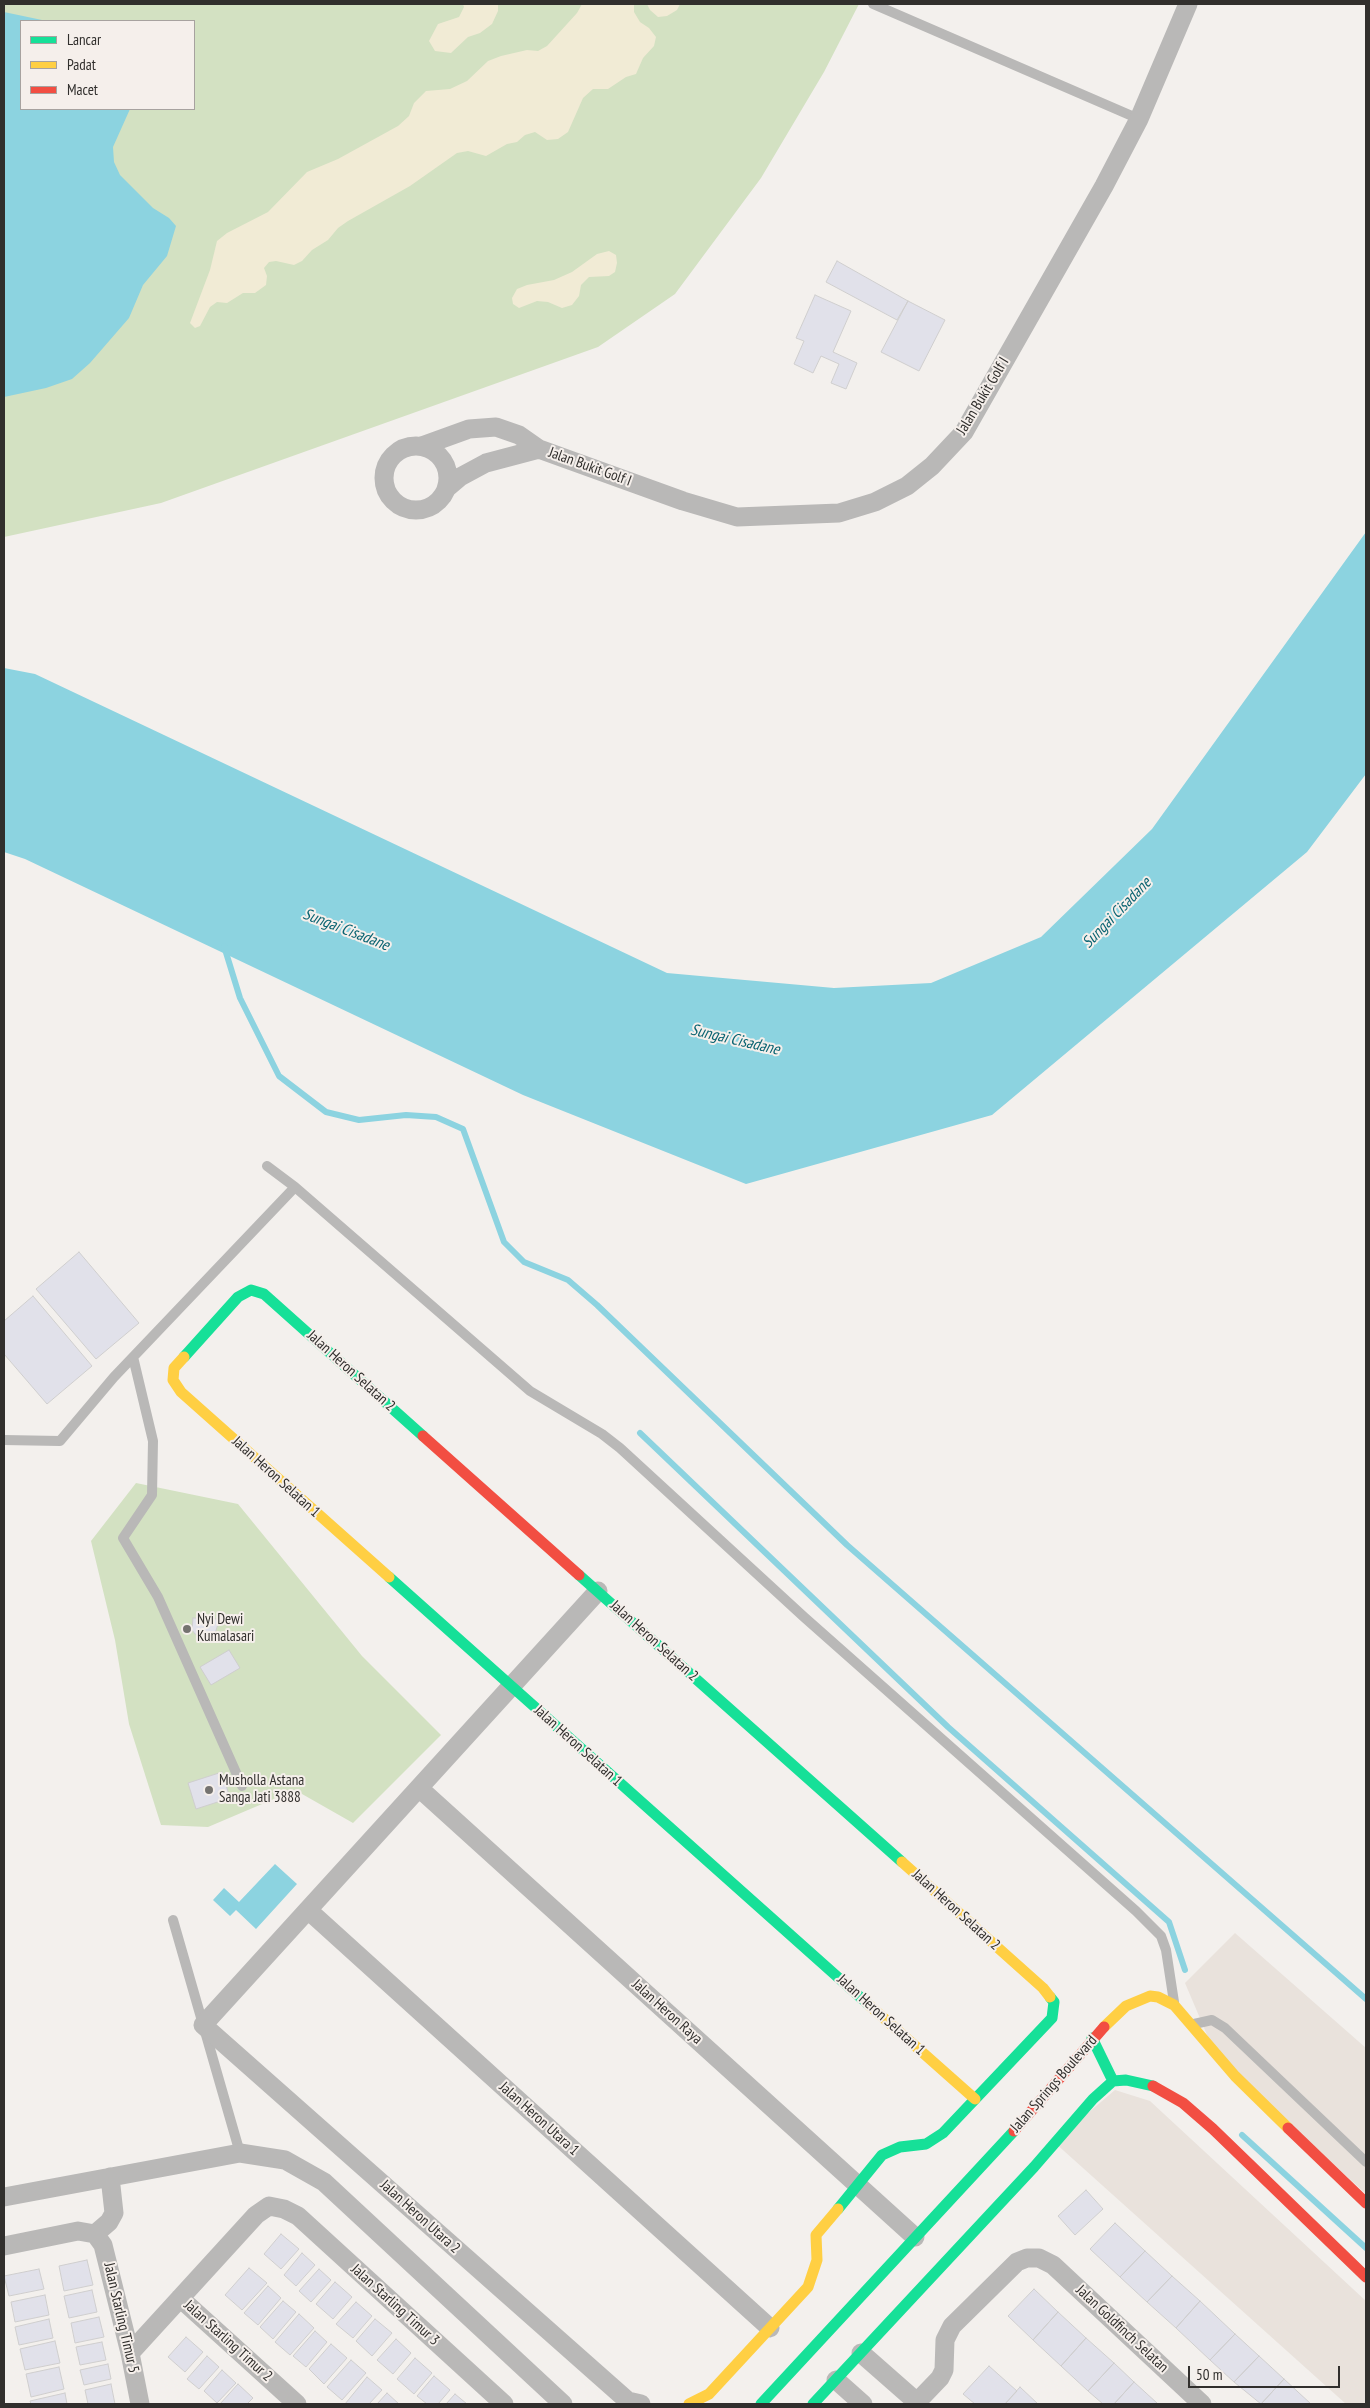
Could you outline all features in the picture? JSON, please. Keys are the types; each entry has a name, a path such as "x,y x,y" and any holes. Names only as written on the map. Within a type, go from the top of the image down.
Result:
{"street":[{"name":"Jalan Bukit Golf I","path":"539,449 486,463 460,477 447,488 442,498 434,505 413,510 403,507 394,501 387,492 384,483 388,462 402,449 422,446 470,429 496,427 519,435 539,449 683,501 737,516 839,513 875,502 907,486 932,466 964,432 1104,186 1139,119 1188,4"},
{"path":"422,446 432,450 446,466 449,477 447,488"},
{"name":"Jalan Heron Selatan 2","path":"181,1392 173,1380 174,1368 238,1296 251,1290 264,1294 1042,1988 1054,2002 1052,2018 943,2133 926,2144 900,2146 882,2155 825,2222 816,2236 817,2260 808,2287 709,2394 689,2404"},
{"name":"Jalan Heron Selatan 1","path":"181,1392 975,2099"},
{"path":"203,2025 598,1591"},
{"name":"Jalan Heron Raya","path":"419,1788 915,2237"},
{"name":"Jalan Heron Utara 1","path":"308,1910 770,2328"},
{"name":"Jalan Springs Boulevard","path":"760,2404 1023,2121 1092,2038 1126,2006 1144,1998 1150,1996 1158,1997 1174,2005"},
{"path":"1174,2005 1248,2090 1366,2203"},
{"name":"Jalan Heron Utara 2","path":"203,2025 628,2401 641,2404"},
{"path":"1092,2038 1113,2082"},
{"path":"813,2404 1027,2174 1093,2099 1113,2082 1126,2080 1145,2083 1163,2090 1183,2103 1366,2277"},
{"path":"4,2197 240,2153 285,2160 324,2182 563,2404"},
{"path":"4,2246 78,2231 95,2234 109,2222 114,2213 110,2177"},
{"name":"Jalan Starling Timur 3","path":"180,2298 256,2215 269,2206 284,2209 298,2216 504,2404"},
{"name":"Jalan Starling Timur 5","path":"95,2234 103,2245 130,2353 140,2404"},
{"name":"Jalan Goldfinch Selatan","path":"917,2404 940,2378 944,2370 945,2340 952,2326 1017,2262 1027,2258 1039,2258 1053,2265 1202,2404"},
{"path":"130,2353 180,2298"},
{"name":"Jalan Starling Timur 2","path":"180,2298 297,2404"},
{"path":"861,2353 917,2404"},
{"path":"836,2380 863,2404"}],"lane":[{"path":"873,4 1139,119"},
{"path":"267,1166 295,1187 530,1391 602,1434 620,1448 804,1617 1136,1911 1161,1936 1166,1950 1174,2005"},
{"path":"4,1440 60,1440 133,1357 295,1187"},
{"path":"133,1357 153,1441 152,1496 123,1538 158,1597 242,1786"},
{"path":"173,1920 240,2153"},
{"path":"1190,2025 1212,2020 1225,2028 1366,2162"}],"shaded area":[{"path":"1235,1933 1366,2048 1366,2194 1216,2056 1185,1983"},
{"path":"1115,2090 1150,2101 1366,2301 1366,2404 1346,2404 1054,2142"}],"green space":[{"path":"4,4 859,4 824,72 761,178 675,294 598,347 161,503 4,537"},
{"path":"136,1483 238,1504 362,1656 441,1735 353,1823 295,1790 208,1827 161,1825 129,1724 115,1640 91,1541"}],"sand":[{"path":"463,4 498,4 498,11 492,24 480,33 468,37 451,53 435,51 429,41 438,24 459,17 464,7"},
{"path":"582,4 634,4 634,12 640,22 649,28 656,37 654,46 643,58 636,74 626,77 608,89 593,89 583,98 568,132 558,139 547,140 535,132 525,135 517,142 507,144 486,156 468,151 457,153 410,186 348,221 338,228 328,240 312,250 302,261 294,265 276,261 269,262 264,268 267,276 266,285 255,293 243,293 227,303 217,302 210,307 200,326 195,328 190,323 210,270 217,241 227,233 268,212 307,172 338,159 398,126 409,116 414,103 426,91 450,89 467,81 488,61 501,56 527,50 538,51 547,46 577,13"},
{"path":"647,4 680,4 677,10 667,16 658,17 650,10"},
{"path":"609,251 616,255 615,272 609,276 589,277 581,285 579,296 572,305 562,308 548,302 537,301 519,308 513,304 512,298 517,289 527,285 554,280 572,272 597,254"}],"water":[{"path":"4,12 42,20 20,20 20,110 130,110 113,147 114,162 120,175 153,208 169,218 176,226 167,256 143,285 129,318 90,363 72,379 46,388 4,397"},
{"name":"Sungai Cisadane","path":"1366,532 1366,774 1307,852 992,1115 746,1184 523,1095 25,859 4,852 4,668 35,674 667,973 834,988 931,983 1041,937 1152,829"},
{"path":"275,1864 297,1884 256,1929 236,1910 230,1916 213,1900 224,1888 239,1902"}],"building":[{"path":"837,261 908,301 897,320 826,282"},
{"path":"815,295 851,311 833,352 857,363 846,389 831,383 839,364 821,356 813,373 794,364 804,341 796,338"},
{"path":"908,301 945,320 919,371 881,352"},
{"path":"79,1252 139,1323 96,1359 36,1289"},
{"path":"33,1296 92,1366 47,1404 4,1354 4,1321"},
{"path":"193,1618 217,1619 218,1624 215,1634 206,1639 195,1634 192,1630"},
{"path":"229,1650 240,1668 211,1685 200,1667"},
{"name":"Musholla Astana Sanga Jati 3888","path":"222,1772 230,1798 196,1809 188,1783"},
{"path":"1086,2190 1103,2209 1075,2235 1058,2216"},
{"path":"1115,2223 1145,2251 1120,2277 1090,2249"},
{"path":"281,2234 299,2249 281,2269 264,2254"},
{"path":"1145,2251 1172,2276 1147,2302 1120,2277"},
{"path":"302,2253 315,2265 296,2286 284,2275"},
{"path":"87,2260 93,2285 64,2291 59,2266"},
{"path":"249,2268 267,2283 242,2310 225,2295"},
{"path":"39,2269 44,2289 9,2296 4,2276"},
{"path":"319,2269 331,2280 311,2302 299,2291"},
{"path":"1172,2276 1200,2301 1176,2328 1147,2302"},
{"path":"335,2282 352,2297 333,2319 316,2304"},
{"path":"268,2286 281,2298 258,2325 244,2313"},
{"path":"1034,2289 1058,2312 1033,2340 1008,2316"},
{"path":"92,2290 97,2312 69,2318 64,2296"},
{"path":"45,2295 49,2315 15,2322 11,2302"},
{"path":"283,2301 296,2312 273,2339 260,2327"},
{"path":"1200,2301 1235,2334 1210,2360 1176,2328"},
{"path":"356,2302 372,2316 353,2338 336,2324"},
{"path":"1058,2312 1086,2338 1061,2366 1033,2340"},
{"path":"299,2314 314,2328 290,2355 275,2342"},
{"path":"99,2317 104,2337 75,2343 71,2323"},
{"path":"49,2319 53,2338 19,2345 15,2327"},
{"path":"375,2319 392,2333 372,2356 356,2341"},
{"path":"315,2331 327,2342 306,2367 293,2356"},
{"path":"1235,2334 1259,2356 1234,2382 1210,2360"},
{"path":"186,2337 203,2352 185,2372 168,2357"},
{"path":"1086,2338 1114,2363 1088,2391 1061,2366"},
{"path":"396,2339 411,2353 393,2374 377,2360"},
{"path":"55,2341 60,2363 25,2370 20,2349"},
{"path":"102,2342 106,2360 80,2365 76,2347"},
{"path":"331,2344 347,2358 324,2384 309,2369"},
{"path":"207,2356 219,2367 199,2389 187,2379"},
{"path":"1259,2356 1284,2379 1261,2404 1234,2382"},
{"path":"415,2358 432,2373 414,2394 397,2379"},
{"path":"351,2360 366,2373 342,2400 327,2387"},
{"path":"1114,2363 1134,2382 1114,2404 1103,2404 1088,2391"},
{"path":"108,2364 111,2379 84,2385 80,2370"},
{"path":"989,2366 1017,2391 1005,2404 975,2404 963,2394"},
{"path":"59,2367 64,2389 31,2397 26,2374"},
{"path":"222,2370 236,2383 217,2403 204,2391"},
{"path":"434,2376 450,2390 438,2404 427,2404 417,2396"},
{"path":"367,2377 382,2390 369,2404 345,2404"},
{"path":"1284,2379 1311,2404 1261,2404"},
{"path":"1134,2382 1157,2403 1114,2404"},
{"path":"111,2384 115,2404 88,2404 85,2390"},
{"path":"238,2384 253,2398 247,2404 220,2404"},
{"path":"1020,2387 1038,2404 1005,2404"},
{"path":"65,2393 67,2404 31,2404 30,2401"},
{"path":"387,2393 399,2404 377,2404"},
{"path":"455,2394 467,2404 446,2404"}],"waterway":[{"path":"224,946 240,998 279,1076 326,1112 359,1120 406,1115 436,1117 463,1129 504,1242 524,1262 568,1280 597,1305 847,1545 1366,1999"},
{"path":"640,1433 948,1727 1169,1922 1185,1970"},
{"path":"1242,2135 1366,2248"}],"traffic: fast":[{"path":"184,1357 238,1297 251,1290 264,1294 423,1436"},
{"path":"579,1575 902,1862"},
{"path":"389,1577 869,2005"},
{"path":"838,2209 882,2155 900,2147 926,2144 943,2133 1052,2018 1054,2002 1050,1997"},
{"path":"1092,2038 1113,2081"},
{"path":"813,2404 1034,2167 1093,2099 1113,2081 1126,2080 1153,2086"},
{"path":"761,2404 1014,2131"}],"traffic: slow":[{"path":"184,1357 174,1368 173,1380 181,1392 389,1577"},
{"path":"902,1862 1043,1988 1050,1997"},
{"path":"1104,2027 1126,2006 1150,1996 1158,1997 1174,2005 1235,2076 1288,2128"},
{"path":"869,2005 975,2099"},
{"path":"689,2404 709,2394 808,2287 817,2260 816,2235 838,2209"}],"traffic: jam":[{"path":"423,1436 579,1575"},
{"path":"1014,2131 1104,2027"},
{"path":"1153,2086 1183,2103 1213,2129 1366,2277"},
{"path":"1288,2128 1366,2203"}],"place":[{"name":"Nyi Dewi Kumalasari","path":"187,1629"},
{"name":"Musholla Astana Sanga Jati 3888","path":"209,1790"}]}
